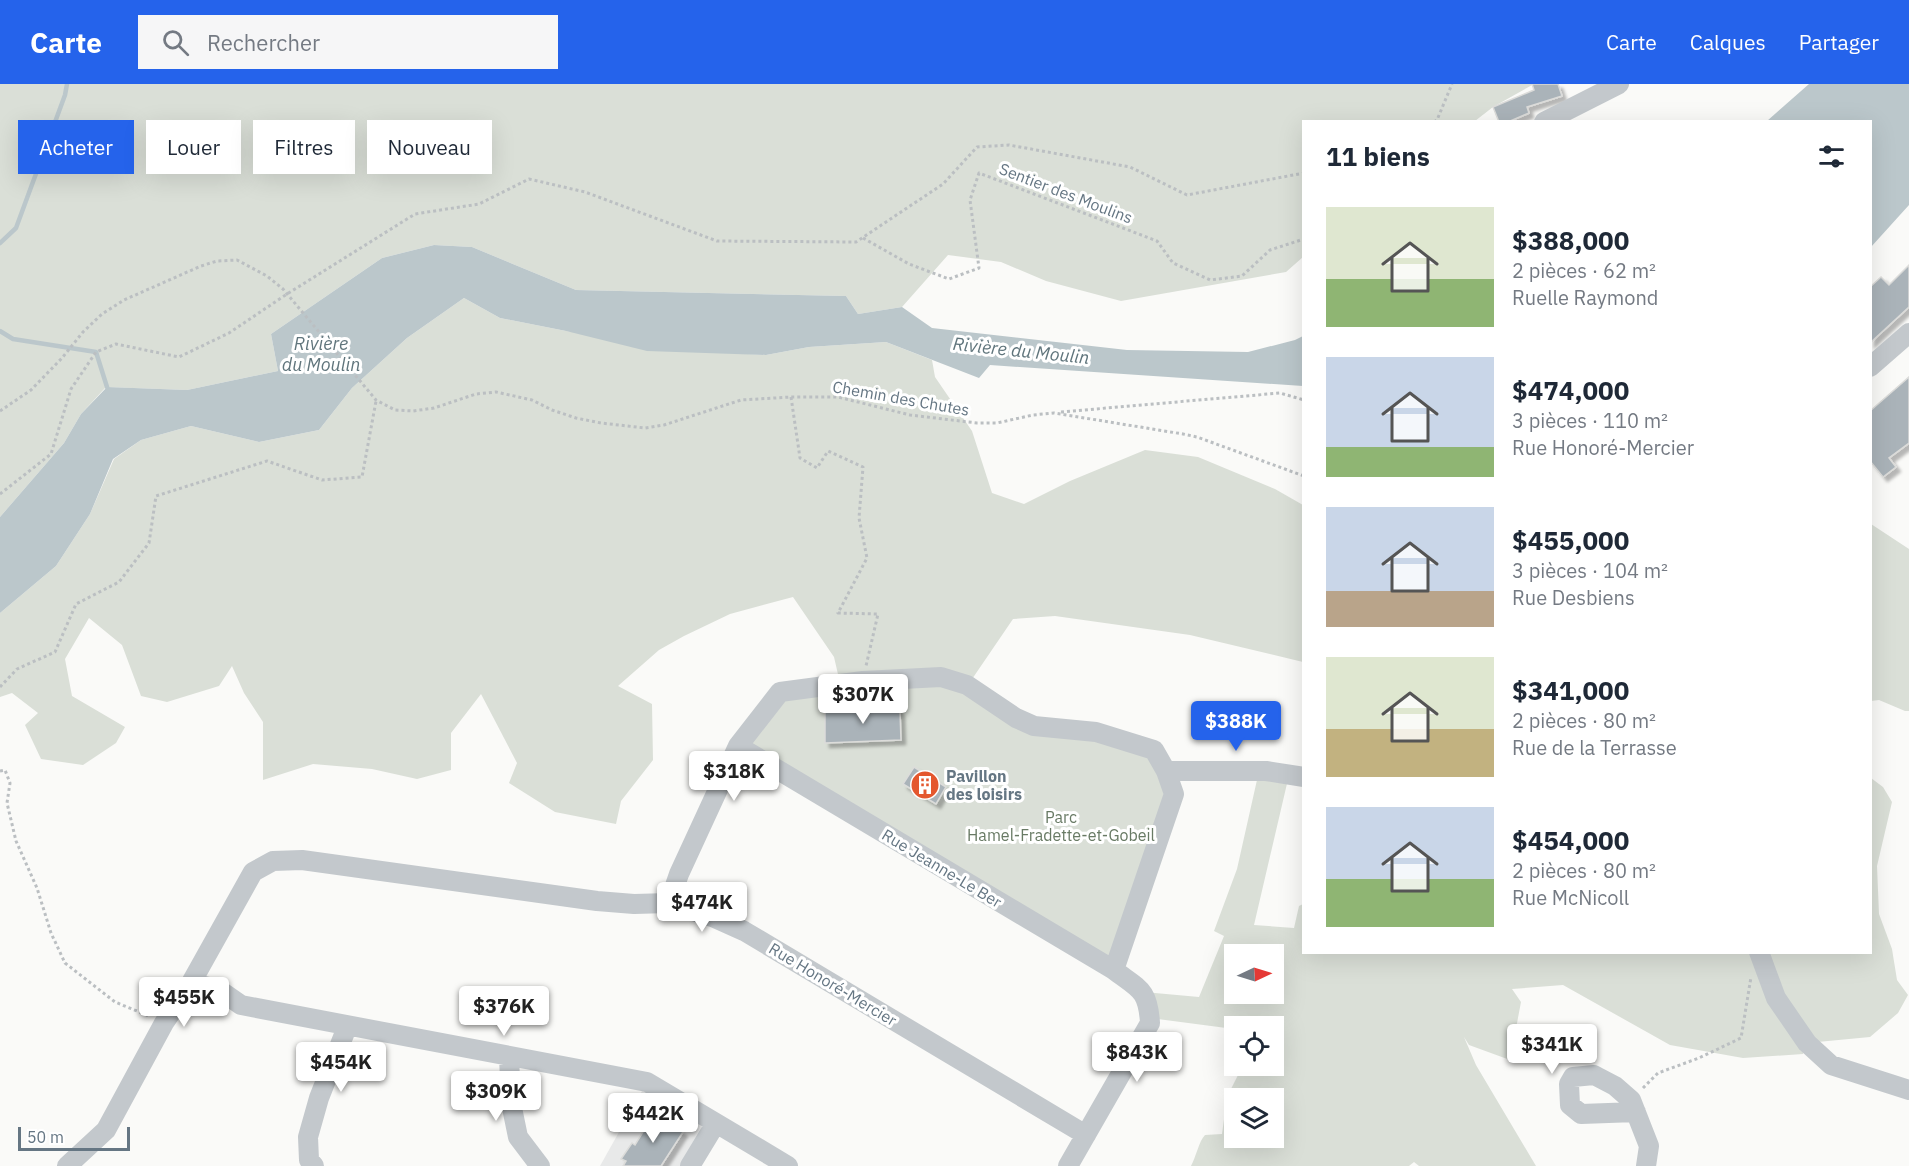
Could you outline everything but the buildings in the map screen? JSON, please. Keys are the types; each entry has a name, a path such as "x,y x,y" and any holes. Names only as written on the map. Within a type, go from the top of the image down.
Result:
{"street":[{"path":"1548,120 1619,84"},
{"path":"1872,365 1909,333"},
{"path":"669,903 738,746 780,693 863,681 941,677 968,685 1016,718 1034,726 1096,732 1154,750 1166,771 1174,794 1114,970"},
{"name":"Rue Jeanne-Le Ber","path":"738,746 1114,970 1144,992 1149,1008 1150,1023 1086,1135"},
{"path":"1166,771 1266,771 1302,777"},
{"name":"Rue Honoré-Mercier","path":"191,983 253,872 273,861 302,860 597,901 634,904 669,903 716,918 744,931 1086,1135"},
{"path":"1760,954 1776,998 1807,1043 1832,1065 1909,1090"},
{"path":"67,1166 106,1130 164,1023 191,983 218,989 241,1005 347,1027 647,1082 788,1166"},
{"path":"314,1166 309,1160 308,1137 319,1098 347,1027"},
{"path":"509,1057 511,1103 518,1137 540,1166"},
{"path":"1634,1106 1649,1146 1646,1166"},
{"path":"690,1166 716,1123"},
{"path":"1068,1166 1086,1135"}],"path":[{"path":"1437,120 1452,84"},
{"name":"Sentier des Moulins","path":"0,494 51,454 71,389 96,352 116,344 178,357 229,333 415,214 478,204 529,179 585,192 717,241 856,242 943,184 976,147 1009,145 1130,167 1187,195 1302,173"},
{"name":"Sentier des Moulins","path":"862,238 909,264 949,279 979,268 970,200 979,173 1157,241 1173,263 1210,280 1242,276 1270,250 1302,240"},
{"name":"Chemin des Chutes","path":"0,411 31,390 102,314 124,300 169,279 217,261 237,260 267,276 287,294 359,382 376,400 395,410 413,411 434,408 476,394 496,392 532,400 576,418 645,428 664,425 741,400 838,397 910,415 977,423 997,423 1054,413 1197,437 1302,475"},
{"path":"1054,413 1280,393 1302,399"},
{"path":"791,397 800,458 816,468 828,451 863,467 859,518 867,558 838,613 878,614 863,681"},
{"path":"0,687 17,669 55,652 76,604 119,582 149,543 156,496 267,461 322,480 362,477 376,400"},
{"path":"0,406 7,406"},
{"path":"0,771 6,770 10,783 6,802 16,842 37,888 51,933 65,963 115,1002 164,1023"},
{"path":"1634,1106 1658,1073 1699,1058 1741,1038 1751,974"}],"shaded area":[{"path":"647,1082 716,1123 690,1166 600,1166"}],"green space":[{"path":"0,84 1534,84 1493,107 1476,120 1302,120 1302,258 1286,272 1121,301 1046,281 1001,262 948,255 902,307 858,314 846,296 576,290 472,247 434,245 382,258 271,334 278,371 187,390 106,387 81,414 64,443 0,517"},
{"name":"Parc Hamel-Fradette-et-Gobeil","path":"464,298 500,318 566,331 715,352 766,355 809,347 886,342 932,360 935,377 972,431 992,493 1024,504 1070,481 1145,450 1198,457 1275,489 1302,504 1302,662 1190,635 1055,616 1013,619 968,685 1016,718 1154,750 1174,794 1114,970 738,746 780,692 840,683 834,657 793,597 730,614 684,636 659,650 618,686 652,704 653,760 621,801 616,824 555,812 509,783 517,763 481,694 451,733 451,770 417,779 372,769 313,764 263,780 263,722 244,693 232,666 219,686 167,702 141,696 122,645 89,618 65,659 72,696 125,727 116,743 83,765 41,759 25,725 38,713 12,693 0,697 0,613 56,566 90,514 114,459 141,440 191,426 259,442 319,430 352,388 407,338"},
{"path":"1872,525 1909,549 1909,711 1879,700 1872,701"},
{"path":"1259,771 1289,775 1254,925 1294,928 1299,906 1302,904 1302,954 1872,954 1872,779 1883,787 1892,802 1877,866 1879,914 1892,949 1897,980 1908,995 1898,1013 1870,1037 1807,1043 1803,1054 1743,1058 1670,1045 1563,985 1512,989 1521,1002 1510,1060 1469,1045 1464,1037 1476,1065 1536,1166 1419,1166 1414,1162 1409,1166 1191,1166 1205,1135 1222,1134 1224,1119 1224,1148 1284,1148 1284,1088 1232,1088 1238,1076 1284,1076 1284,1016 1224,1016 1224,1028 1150,1018 1144,992 1199,997 1224,936 1214,931 1237,869"}],"water":[{"path":"1809,84 1909,84 1909,205 1872,246 1872,120 1768,120"},
{"name":"Rivière du Moulin","path":"434,245 472,247 576,290 846,296 858,314 902,307 932,328 1127,350 1248,352 1302,336 1302,386 990,365 979,378 886,342 809,347 766,355 647,351 500,318 464,298 407,338 352,388 319,430 259,442 191,426 141,440 113,459 90,514 56,566 0,613 0,517 64,443 81,414 107,387 187,390 278,371 271,334 382,258"}],"waterway":[{"path":"0,243 16,228 67,84"},
{"path":"0,331 13,339 96,352 107,387"}],"place":[{"name":"Pavillon des loisirs","path":"925,785"}]}
